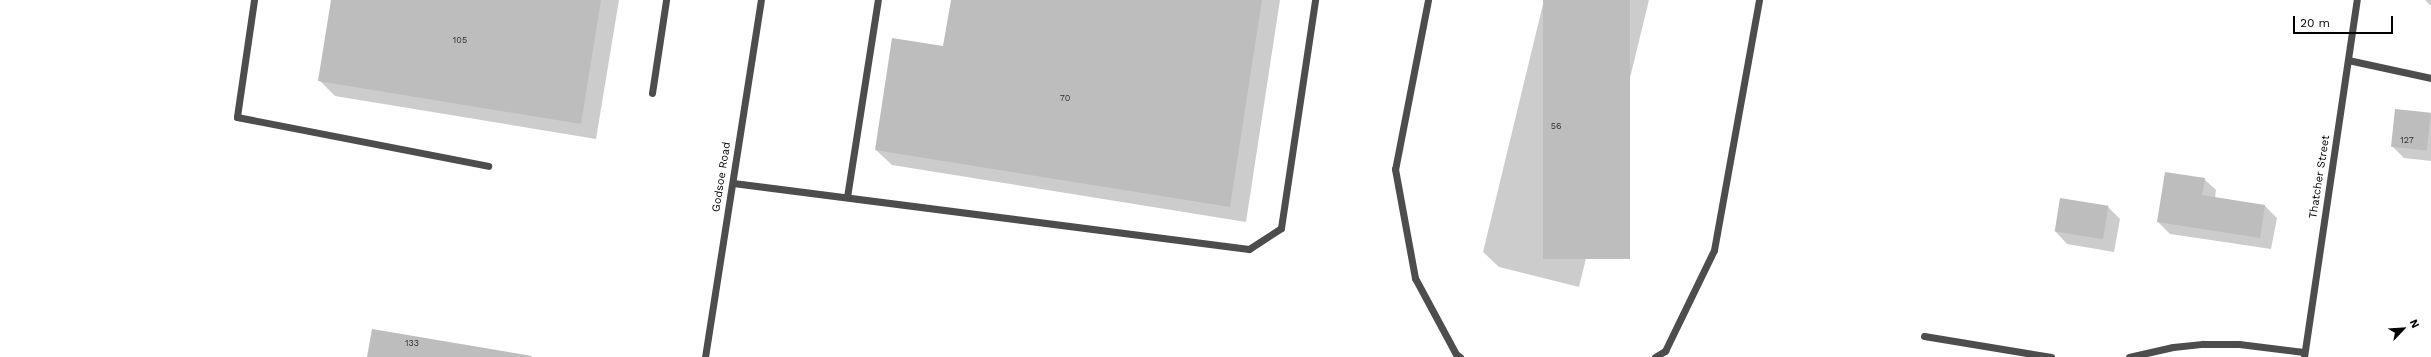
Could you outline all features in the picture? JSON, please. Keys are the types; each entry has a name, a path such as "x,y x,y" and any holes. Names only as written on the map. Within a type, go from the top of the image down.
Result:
{"street":[{"path":"254,0 238,116 488,166"},
{"path":"652,93 666,0"},
{"name":"Godsoe Road","path":"705,357 761,0"},
{"path":"847,197 878,0"},
{"path":"733,183 1249,249 1281,228 1315,0"},
{"path":"1428,0 1394,169 1415,278 1456,354 1460,357"},
{"path":"1655,357 1665,351 1714,250 1759,0"},
{"name":"Thatcher Street","path":"2304,354 2357,0"},
{"path":"2348,60 2431,78"},
{"path":"1924,336 2020,354 2051,357"},
{"path":"2129,357 2144,355 2173,347 2203,344 2239,344 2304,354"}],"building":[{"path":"331,0 601,0 581,124 318,81"},
{"path":"951,0 1262,0 1230,207 875,150 892,38 943,46"},
{"path":"1543,0 1630,0 1630,259 1543,259"},
{"path":"2395,109 2431,113 2427,151 2391,147"},
{"path":"2165,172 2205,178 2202,195 2265,205 2260,238 2157,222"},
{"path":"2060,198 2108,206 2103,239 2055,232"},
{"path":"372,329 532,356 367,357"}]}
